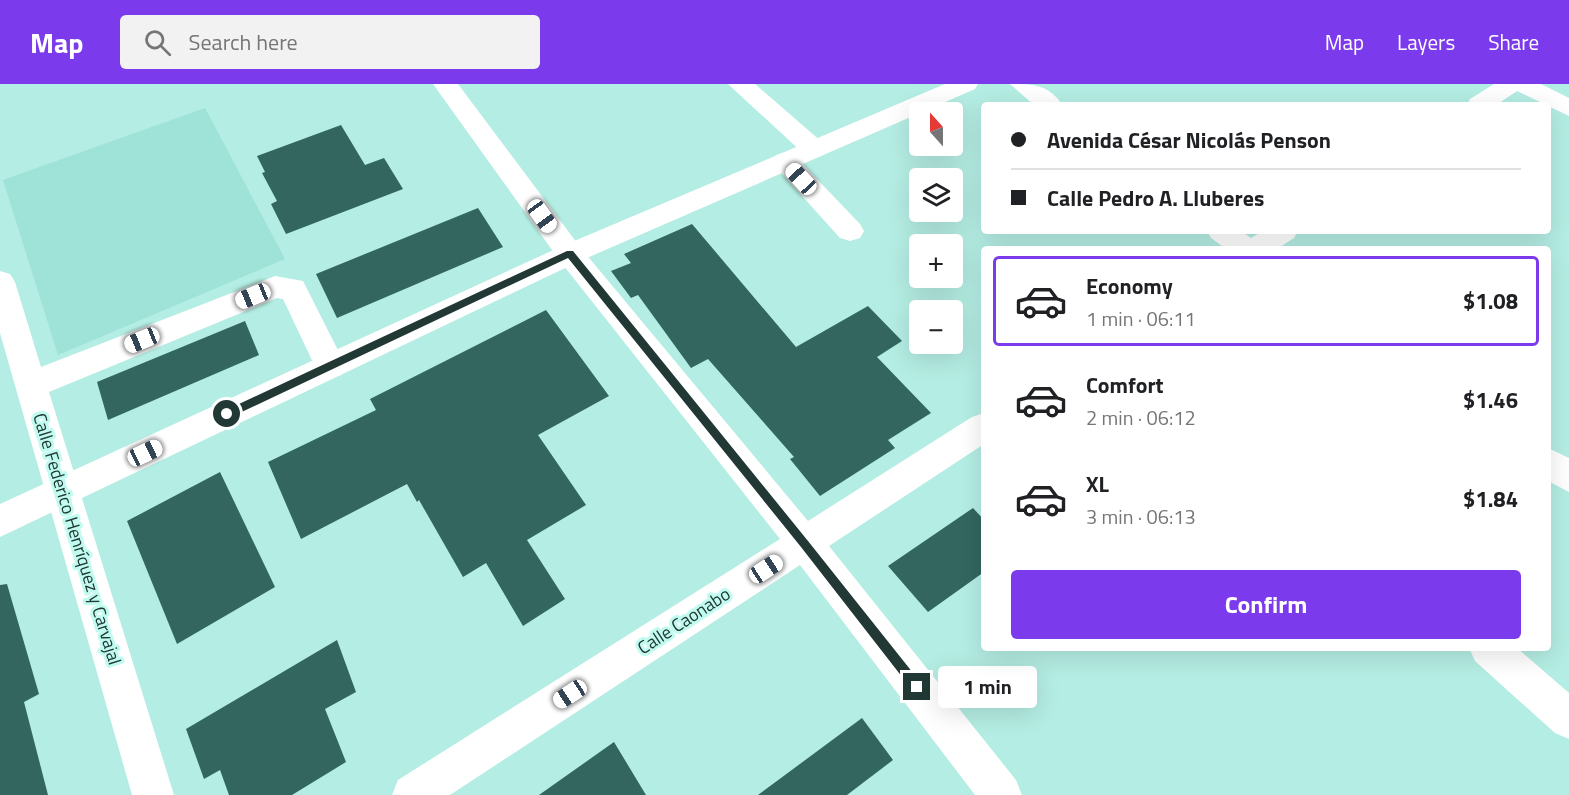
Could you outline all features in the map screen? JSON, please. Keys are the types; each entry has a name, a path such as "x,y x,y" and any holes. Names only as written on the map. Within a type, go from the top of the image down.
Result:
{"street":[{"path":"445,84 570,254 805,544 1001,795"},
{"path":"740,84 814,149"},
{"path":"0,521 570,254 966,84"},
{"path":"1022,84 1046,102"},
{"path":"1484,102 1511,84"},
{"path":"1522,84 1569,108"},
{"path":"785,161 850,231"},
{"path":"1225,234 1242,246"},
{"path":"1261,246 1279,234"},
{"name":"Calle Federico Henríquez y Carvajal","path":"1,286 153,795"},
{"path":"31,385 275,287 293,290 330,366"},
{"name":"Calle Caonabo","path":"413,795 981,429"},
{"path":"1551,464 1569,477"},
{"path":"1491,651 1569,720"}],"shaded area":[{"path":"205,108 285,259 58,355 3,180"}],"building":[{"path":"341,125 365,165 384,158 403,189 286,234 271,204 277,201 262,173 265,172 257,156"},
{"path":"478,208 503,247 337,318 316,274"},
{"path":"692,224 796,347 868,306 902,341 877,357 931,413 888,440 895,448 820,496 790,459 794,457 708,359 691,368 638,295 631,298 611,271 631,263 624,254"},
{"path":"546,310 609,396 538,435 586,505 527,540 565,599 523,626 486,563 463,577 419,500 417,502 407,484 301,539 268,462 376,410 370,399"},
{"path":"245,321 259,355 108,420 97,382"},
{"path":"220,472 275,587 177,644 127,521"},
{"path":"973,508 981,517 981,574 928,612 888,566"},
{"path":"7,584 39,694 24,702 48,795 0,795 0,585"},
{"path":"337,640 356,692 325,709 346,762 292,795 229,795 220,770 204,779 186,729"},
{"path":"862,718 893,760 847,795 758,795"},
{"path":"614,742 646,795 539,795"}],"route":[{"path":"227,414 570,254 805,544 917,687"}]}
